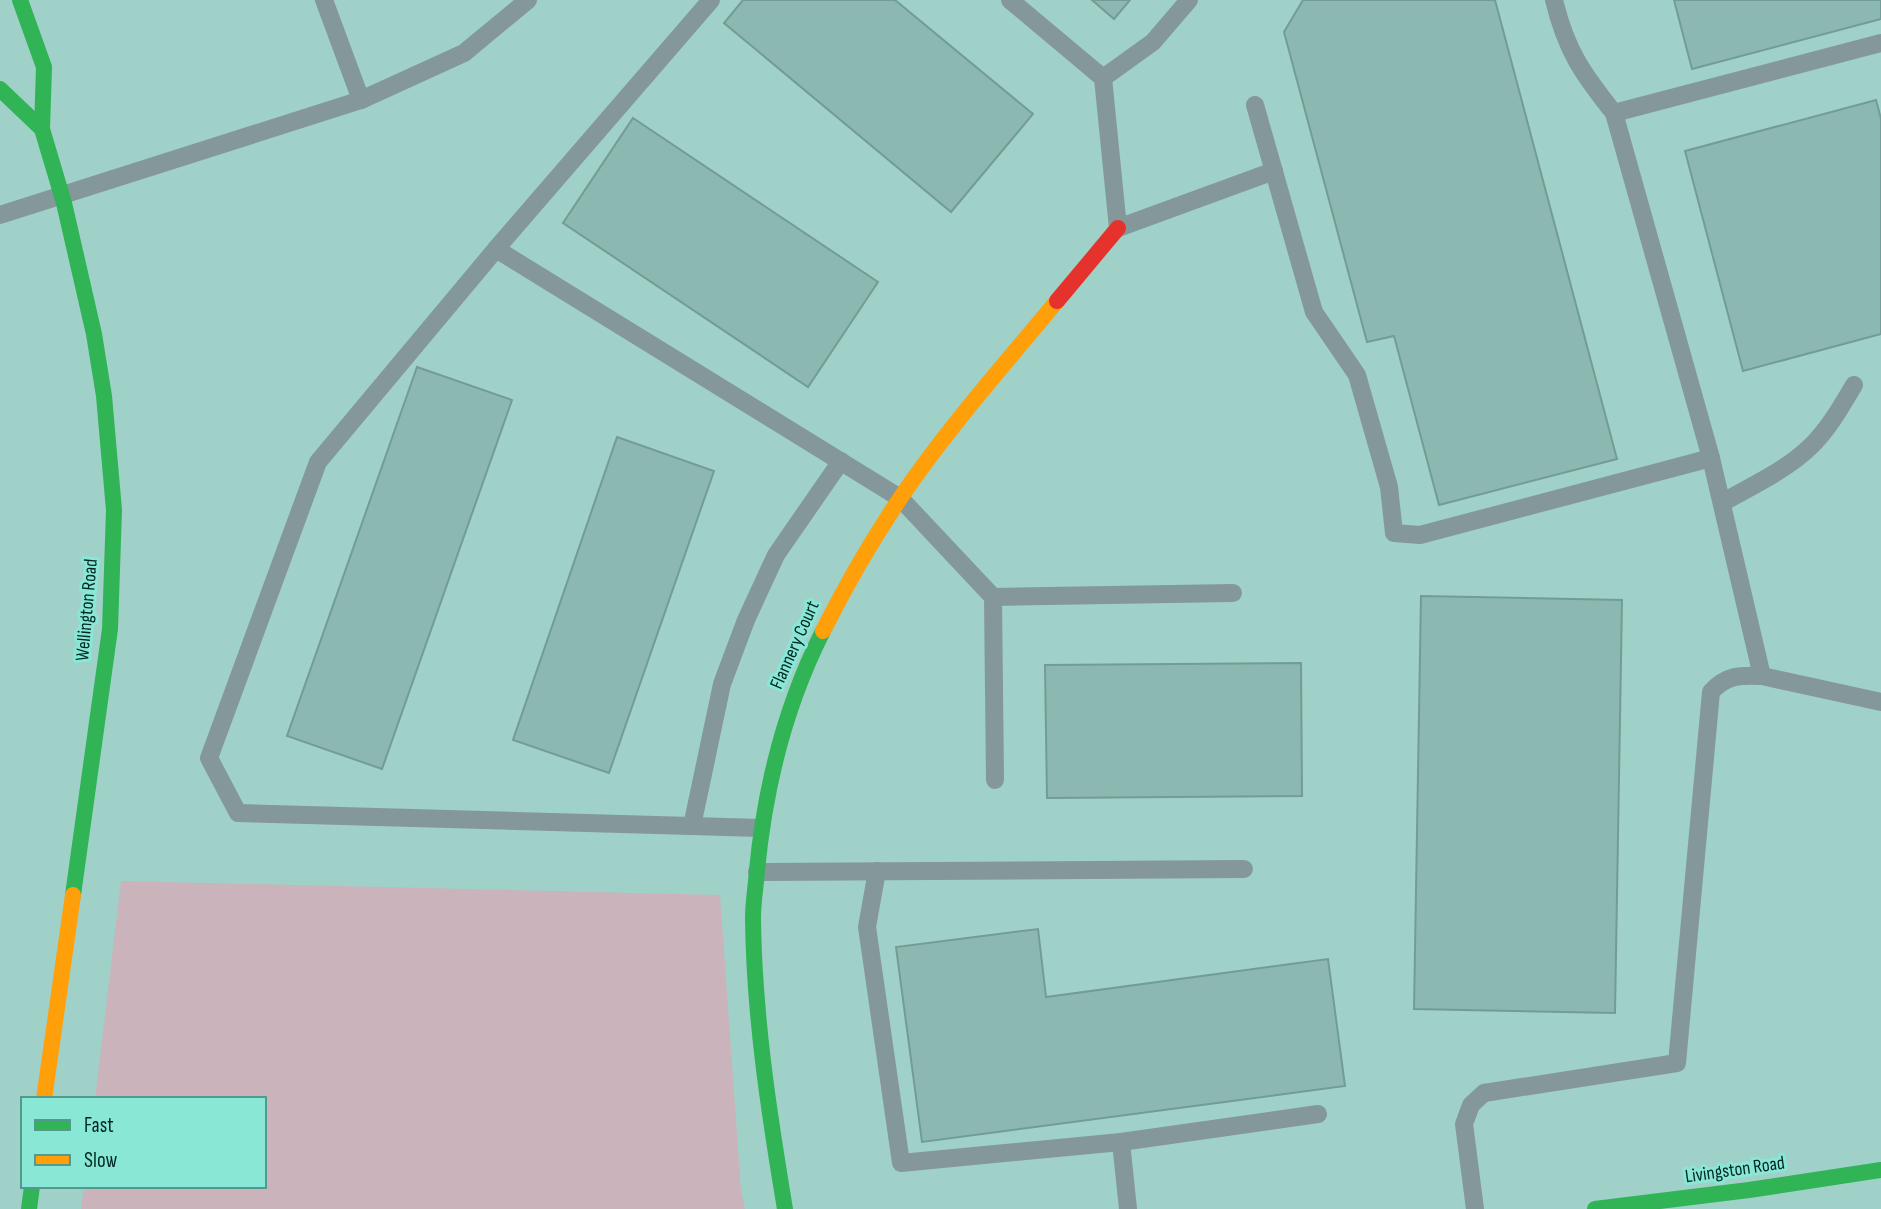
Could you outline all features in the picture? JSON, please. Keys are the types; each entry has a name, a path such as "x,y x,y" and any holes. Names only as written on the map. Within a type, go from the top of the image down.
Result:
{"street":[{"name":"Wellington Road","path":"20,0 44,67 42,129 83,278 104,396 114,510 110,629 44,1097"},
{"name":"Wellington Road","path":"0,89 42,129"},
{"name":"Flannery Court","path":"785,1209 758,1028 753,916 761,828 775,756 802,672 843,591 900,498 954,425 1118,229"},
{"name":"Livingston Road","path":"1595,1209 1881,1170"},
{"path":"29,1209 32,1188"}],"lane":[{"path":"324,0 361,100"},
{"path":"0,215 361,100 464,53 528,0"},
{"path":"712,0 496,249 318,462 209,758 238,813 761,828"},
{"path":"1010,0 1104,78 1118,229 1274,171"},
{"path":"1104,78 1153,42 1189,0"},
{"path":"1554,0 1562,30 1575,61 1614,113 1711,458 1762,676"},
{"path":"1614,113 1881,43"},
{"path":"1255,105 1314,313 1357,375 1389,487 1394,533 1420,535 1711,458"},
{"path":"496,249 900,498 993,597 995,780"},
{"path":"1722,503 1774,474 1809,448 1833,420 1854,385"},
{"path":"692,826 722,684 746,620 776,555 841,461"},
{"path":"993,597 1233,593"},
{"path":"1475,1209 1464,1124 1471,1105 1484,1093 1676,1063 1711,692 1721,680 1738,675 1762,676 1881,702"},
{"path":"757,872 1244,869"},
{"path":"877,871 867,928 901,1163 1121,1142 1318,1114"},
{"path":"1121,1142 1128,1209"},
{"path":"1749,1190 1751,1209"}],"shaded area":[{"path":"121,881 720,895 741,1191 745,1209 81,1209 84,1188 266,1188 266,1097 95,1097"}],"building":[{"path":"743,0 895,0 1033,114 951,212 724,23"},
{"path":"1092,0 1130,0 1114,19"},
{"path":"1303,0 1495,0 1617,459 1439,505 1394,336 1367,342 1284,32"},
{"path":"1674,0 1881,0 1881,19 1692,69"},
{"path":"1876,100 1881,119 1881,334 1743,371 1685,151"},
{"path":"633,118 878,282 808,387 563,223"},
{"path":"417,367 512,400 382,769 287,736"},
{"path":"617,437 714,471 609,773 513,740"},
{"path":"1421,596 1622,600 1615,1013 1414,1009"},
{"path":"1301,663 1302,796 1047,798 1045,665"},
{"path":"1038,929 1046,997 1328,959 1345,1086 922,1142 896,947"}],"traffic: fast":[{"path":"20,0 44,67 42,129 64,203 94,334 104,396 114,510 110,629 73,895"},
{"path":"0,89 42,129"},
{"path":"785,1209 759,1028 753,906 771,778 798,688 823,631"},
{"path":"1595,1209 1881,1170"},
{"path":"29,1209 32,1188"}],"traffic: slow":[{"path":"823,631 870,546 919,471 1057,301"},
{"path":"44,1097 73,895"}],"traffic: jam":[{"path":"1057,301 1118,228"}]}
